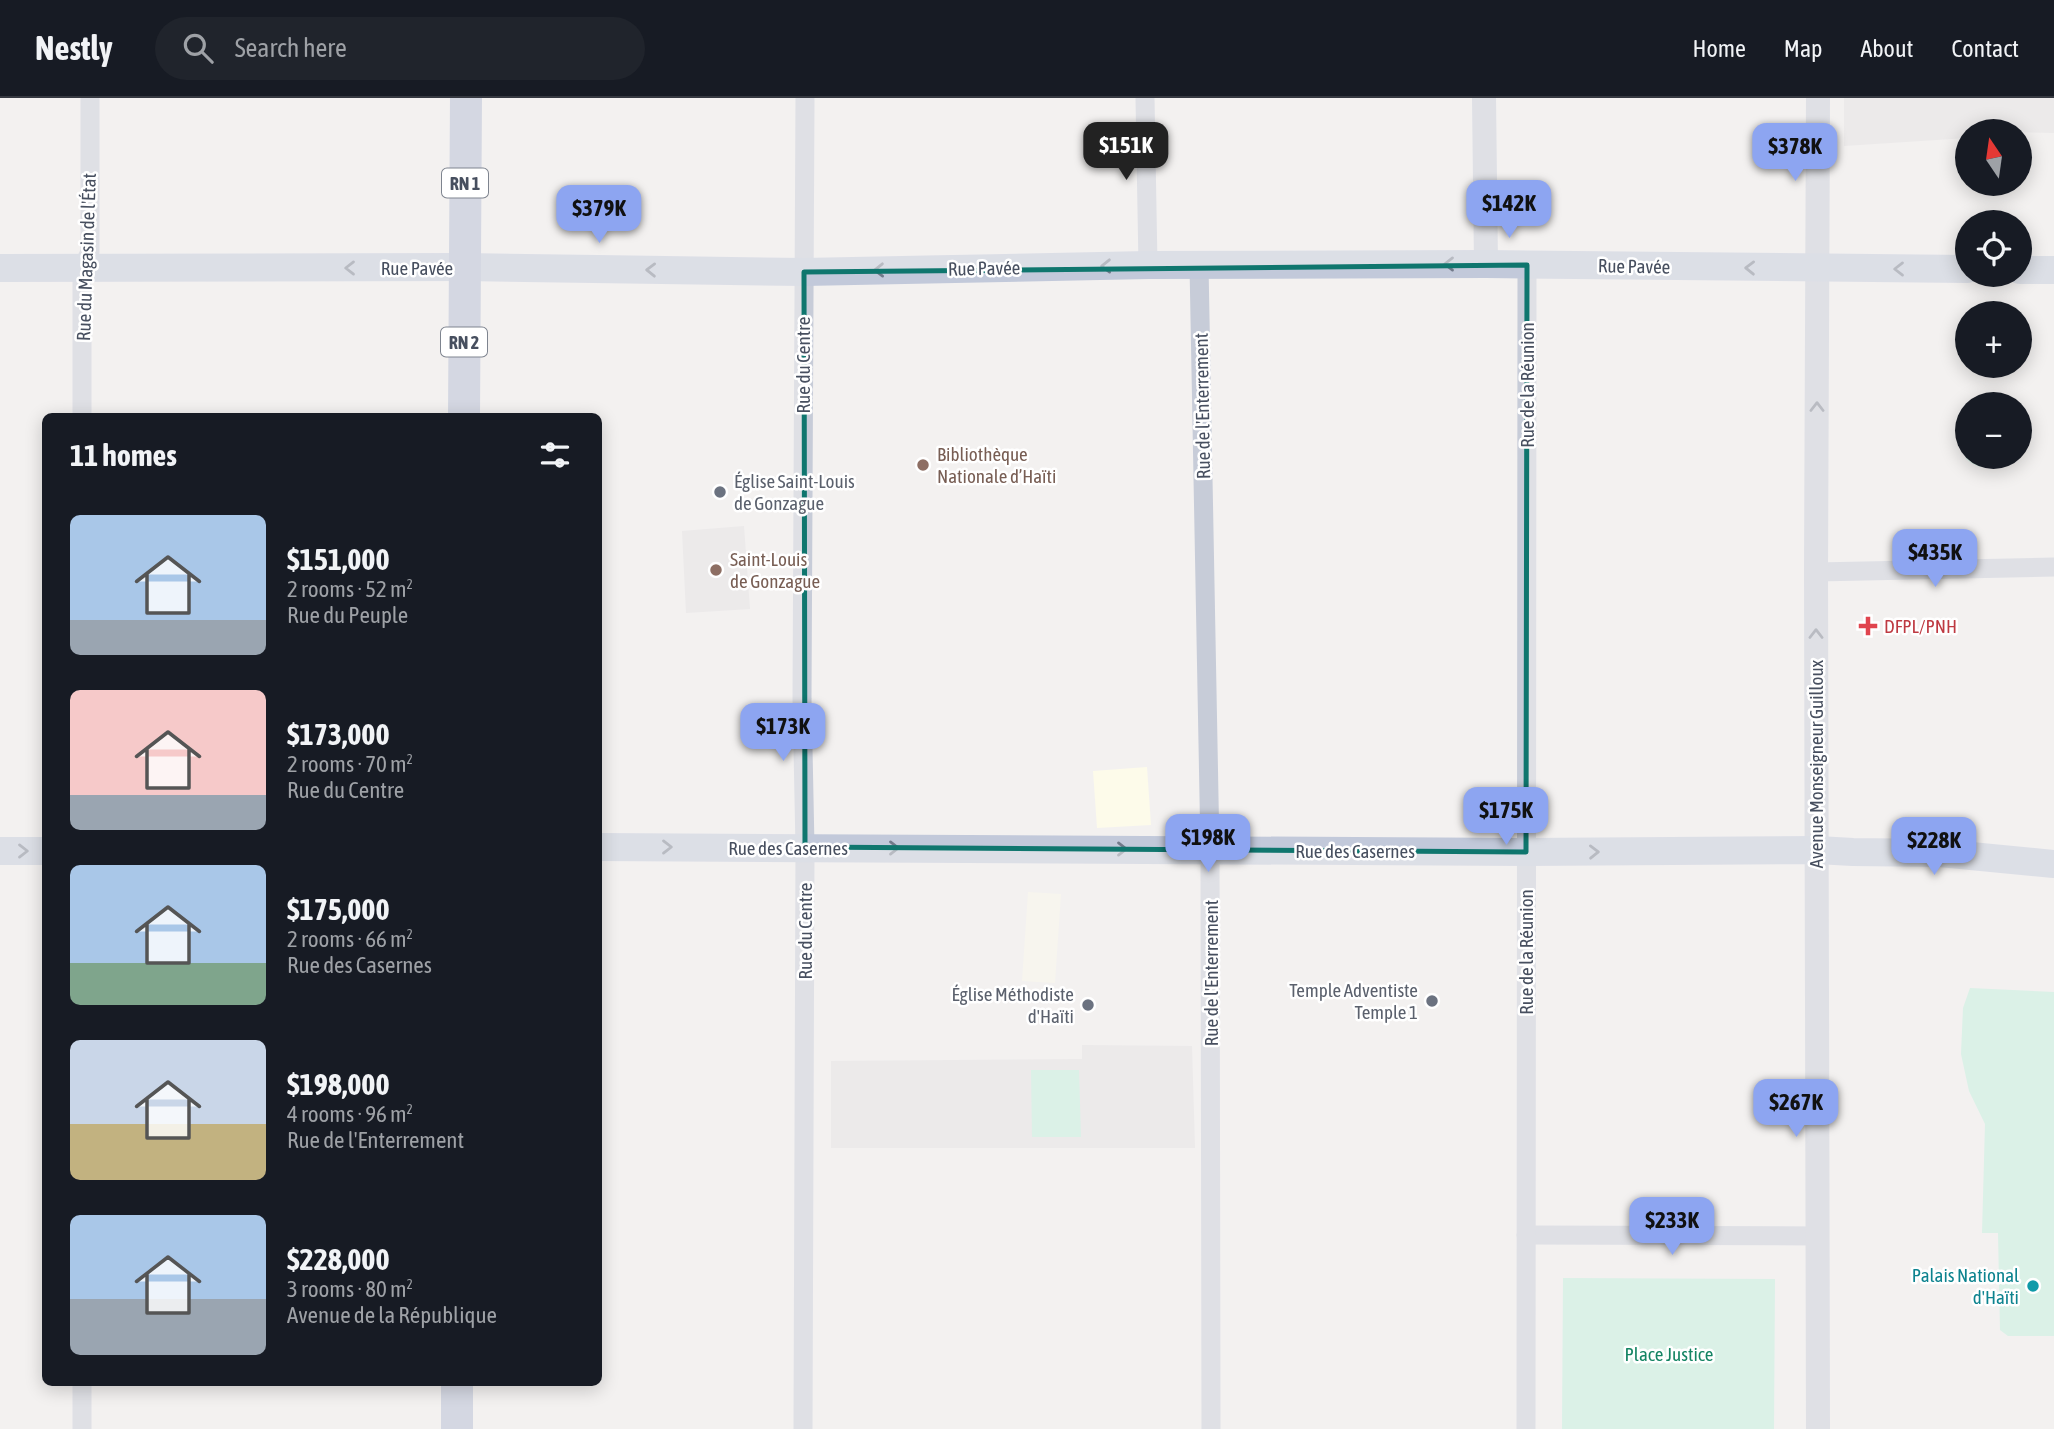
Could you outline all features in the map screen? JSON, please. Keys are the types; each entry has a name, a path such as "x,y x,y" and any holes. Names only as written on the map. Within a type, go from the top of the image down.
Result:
{"main road":[{"name":"RN 1","path":"464,267 466,98"},
{"name":"Rue Pavée","path":"0,268 464,267 804,272 1148,265 1486,264 1955,270"},
{"name":"RN 2","path":"464,267 464,413"},
{"path":"2032,270 2054,270"},
{"name":"Rue des Casernes","path":"602,847 1526,852 1817,849 1940,853 2054,864"},
{"path":"0,850 42,851"},
{"path":"457,1386 457,1429"}],"street":[{"name":"Rue du Magasin de l'État","path":"82,413 82,268 90,252 90,98"},
{"name":"Rue du Centre","path":"803,1429 805,98"},
{"path":"1145,98 1148,265"},
{"path":"1484,98 1486,264"},
{"name":"Avenue Monseigneur Guilloux","path":"1818,98 1818,1429"},
{"name":"Rue de l'Enterrement","path":"1199,265 1210,850 1211,1429"},
{"name":"Rue de la Réunion","path":"1525,1429 1527,265"},
{"path":"1816,572 2054,567"},
{"path":"1526,1236 1818,1236"},
{"path":"82,1386 82,1429"}],"highlighted area":[{"path":"1527,265 1526,852 805,847 804,272"}],"shaded area":[{"path":"1844,98 2054,98 2054,133 2032,132 2032,119 1955,119 1955,139 1844,146"},
{"name":"Saint-Louis de Gonzague","path":"744,526 750,609 686,613 682,531"},
{"path":"1147,767 1151,825 1097,828 1093,771"},
{"path":"1028,892 1061,894 1055,983 1022,981"},
{"path":"1082,1045 1192,1046 1195,1148 831,1148 831,1061 1082,1059"}],"green space":[{"path":"1970,988 2054,992 2054,1336 2008,1336 2000,1330 1998,1233 1982,1233 1985,1124 1969,1091 1961,1054 1963,1008"},
{"path":"1031,1070 1079,1070 1081,1137 1032,1137"},
{"name":"Place Justice","path":"1563,1278 1775,1279 1774,1429 1562,1429"}],"place":[{"name":"Bibliothèque Nationale d’Haïti","path":"923,465"},
{"name":"Église Saint-Louis de Gonzague","path":"720,492"},
{"name":"Saint-Louis de Gonzague","path":"716,570"},
{"name":"DFPL/PNH","path":"1868,626"},
{"name":"Temple Adventiste Temple 1","path":"1432,1001"},
{"name":"Église Méthodiste d'Haïti","path":"1088,1005"},
{"name":"Palais National d'Haïti","path":"2033,1286"}]}
